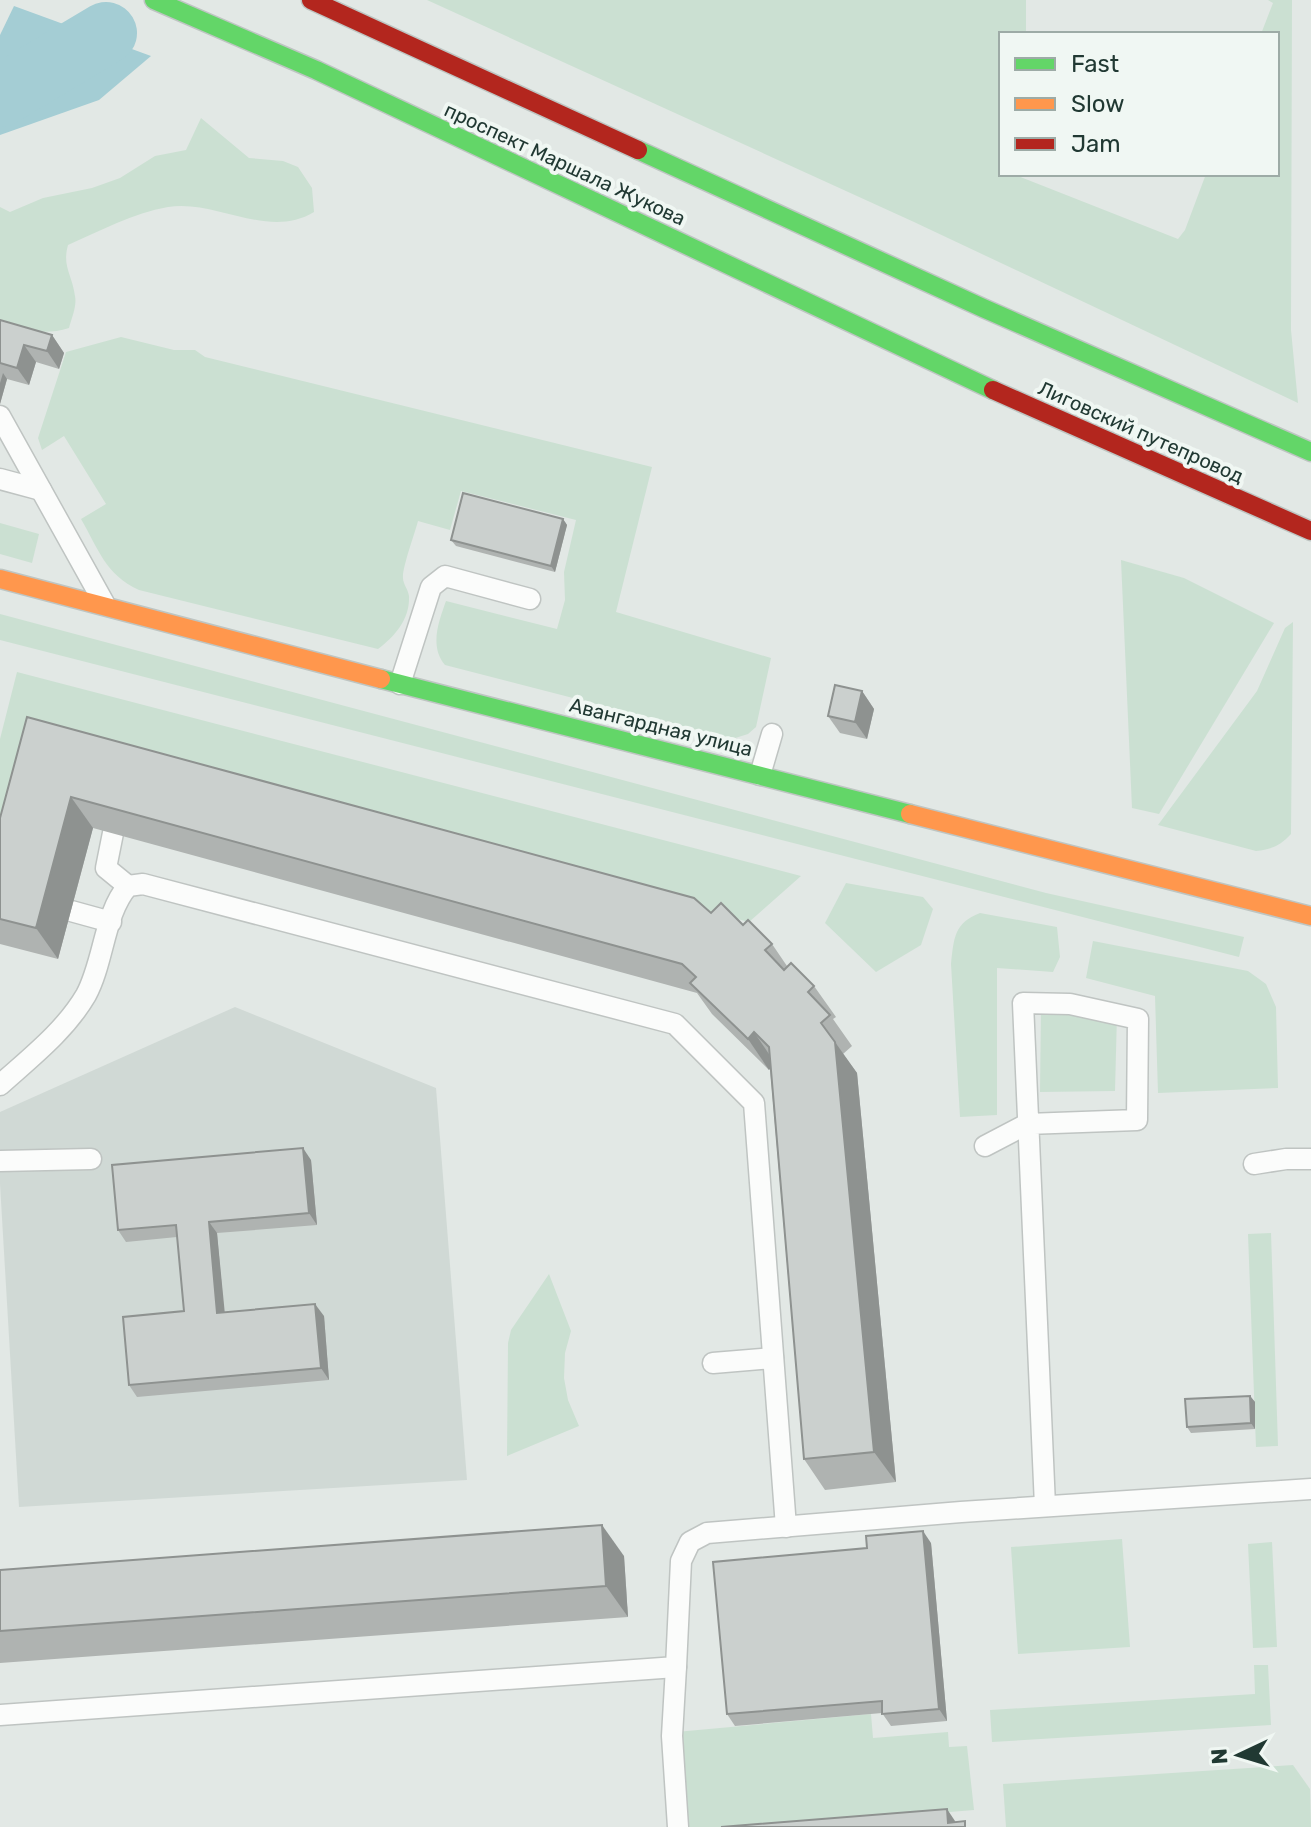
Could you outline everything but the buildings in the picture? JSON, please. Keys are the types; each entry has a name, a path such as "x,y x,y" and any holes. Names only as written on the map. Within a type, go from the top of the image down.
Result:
{"main road":[{"name":"проспект Маршала Жукова","path":"154,0 330,76 954,373"},
{"path":"311,0 983,308 1311,452"},
{"name":"Лиговский путепровод","path":"954,373 1311,531"},
{"name":"Авангардная улица","path":"0,579 1311,916"}],"lane":[{"path":"0,416 9,447 41,490 106,607"},
{"path":"0,479 41,490"},
{"path":"400,684 431,587 445,576 530,599"},
{"path":"760,775 772,734"},
{"path":"113,833 106,868 128,886"},
{"path":"0,1085 69,1020 86,995 99,964 118,897 128,886 143,884 675,1024 754,1103 786,1527"},
{"path":"71,911 111,922"},
{"path":"985,1146 1027,1124 1137,1120 1138,1019 1070,1004 1023,1003 1027,1124 1045,1506"},
{"path":"0,1161 91,1159"},
{"path":"1254,1164 1311,1159"},
{"path":"713,1363 773,1358"},
{"path":"678,1827 672,1736 681,1561 690,1542 707,1533 1311,1489"},
{"path":"0,1715 676,1667"}],"shaded area":[{"path":"235,1007 436,1088 467,1480 19,1507 0,1184 0,1112"}],"green space":[{"path":"427,0 1026,0 1026,32 999,32 999,176 1018,176 1178,239 1185,230 1205,176 1279,176 1279,32 1262,32 1273,3 1268,0 1292,0 1291,330 1298,403 914,222"},
{"path":"201,118 249,158 283,161 298,167 312,188 314,212 279,222 186,206 168,207 129,218 68,245 67,265 75,300 69,328 43,332 0,323 0,207 10,212 43,198 92,188 120,178 155,156 186,150"},
{"path":"121,337 174,350 195,350 205,357 652,467 616,612 771,658 756,727 748,734 732,739 445,665 436,642 446,601 557,629 565,600 564,572 576,520 461,491 450,530 418,521 403,573 409,596 407,612 396,633 378,649 139,590 127,584 110,569 81,519 106,504 64,436 42,450 38,438 66,352"},
{"path":"0,523 39,534 32,563 0,554"},
{"path":"1121,560 1184,578 1274,623 1159,814 1132,808"},
{"path":"0,614 1046,893 1244,937 1239,957 0,640"},
{"path":"1293,622 1291,834 1275,846 1256,851 1158,825 1257,691 1285,628"},
{"path":"17,672 801,876 749,922 41,737 0,890 0,739"},
{"path":"846,883 923,897 933,909 921,945 876,972 825,923"},
{"path":"980,913 1057,927 1060,957 1053,972 997,968 997,1115 960,1117 951,964 957,932 971,917"},
{"path":"1093,941 1248,971 1266,984 1276,1007 1278,1088 1158,1093 1155,996 1086,978"},
{"path":"1041,1008 1117,1014 1115,1091 1040,1092"},
{"path":"1271,1233 1278,1446 1256,1447 1248,1234"},
{"path":"549,1274 571,1331 565,1353 564,1378 568,1400 579,1426 507,1456 508,1343 511,1330"},
{"path":"1122,1539 1130,1647 1018,1654 1011,1547"},
{"path":"1272,1542 1277,1647 1253,1648 1248,1544"},
{"path":"1254,1665 1268,1665 1271,1725 992,1742 990,1710 1255,1694"},
{"path":"871,1714 873,1738 948,1732 949,1747 967,1746 974,1810 767,1827 683,1827 676,1732"},
{"path":"1293,1765 1310,1789 1311,1827 1006,1827 1003,1784"}],"water":[{"path":"14,6 151,56 99,100 0,135 0,35"}],"waterway":[{"path":"0,96 106,33"}],"traffic: fast":[{"path":"154,0 316,70 993,390"},
{"path":"638,150 983,308 1311,452"},
{"path":"381,679 910,814"}],"traffic: slow":[{"path":"0,579 381,679"},
{"path":"910,814 1311,916"}],"traffic: jam":[{"path":"311,0 638,150"},
{"path":"993,390 1311,531"}]}
